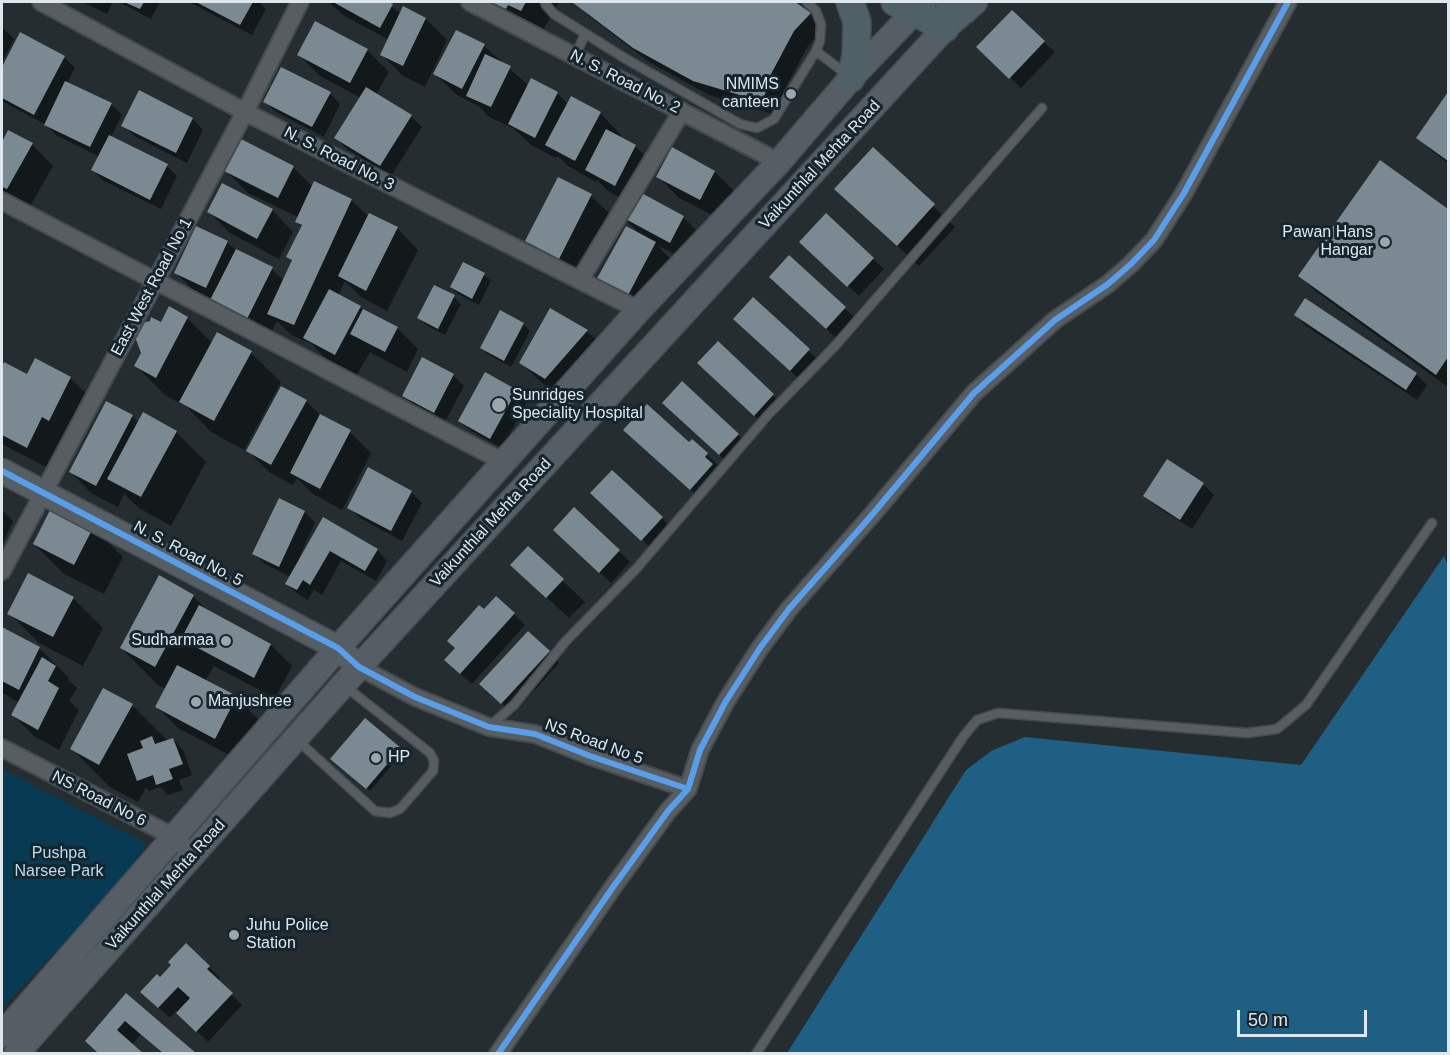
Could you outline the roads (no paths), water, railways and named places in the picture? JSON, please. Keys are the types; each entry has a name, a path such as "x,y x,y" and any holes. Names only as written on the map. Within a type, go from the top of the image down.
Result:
{"main road":[{"path":"850,2 857,22 856,56 851,78"},
{"path":"911,5 958,10"},
{"name":"Vaikunthlal Mehta Road","path":"2,1035 338,648 639,310 779,162 911,5"},
{"name":"Vaikunthlal Mehta Road","path":"16,1053 351,676 958,10"},
{"name":"N. S. Road No. 5","path":"2,471 338,648 351,676"}],"street":[{"name":"N. S. Road No. 3","path":"41,2 245,112 639,310"},
{"name":"East West Road No 1","path":"2,571 245,112 300,2"},
{"name":"N. S. Road No. 2","path":"470,2 682,111 734,123 779,162"},
{"path":"498,1053 637,853 668,811 688,789 700,750 726,701 760,648 789,609 974,393 1055,320 1107,284 1131,264 1154,240 1184,193 1288,2"},
{"path":"580,280 682,111"},
{"path":"2,201 504,462"},
{"name":"NS Road No 5","path":"351,676 416,697 489,727 535,734 590,756 688,789"},
{"name":"NS Road No 6","path":"2,748 174,837 193,854"}],"lane":[{"path":"545,2 554,14 585,34 734,123 757,128 774,119 820,41 821,24 816,11 807,2"},
{"path":"575,56 585,34"},
{"path":"816,51 851,78"},
{"path":"489,727 514,705 565,642 636,569 768,415 835,346 1042,108"},
{"path":"756,1053 963,737 977,720 998,713 1247,733 1277,729 1306,705 1432,523"},
{"path":"295,739 375,811 390,813 400,808 433,771 434,761 430,753 351,676"}],"place":[{"name":"NMIMS canteen","path":"791,94"},
{"name":"Pawan Hans Hangar","path":"1385,242"},
{"name":"Sunridges Speciality Hospital","path":"499,405"},
{"name":"Sudharmaa","path":"226,641"},
{"name":"Manjushree","path":"196,702"},
{"name":"HP","path":"376,758"},
{"name":"Juhu Police Station","path":"234,935"}],"park label":[{"name":"Pushpa Narsee Park","path":"59,863"}]}
